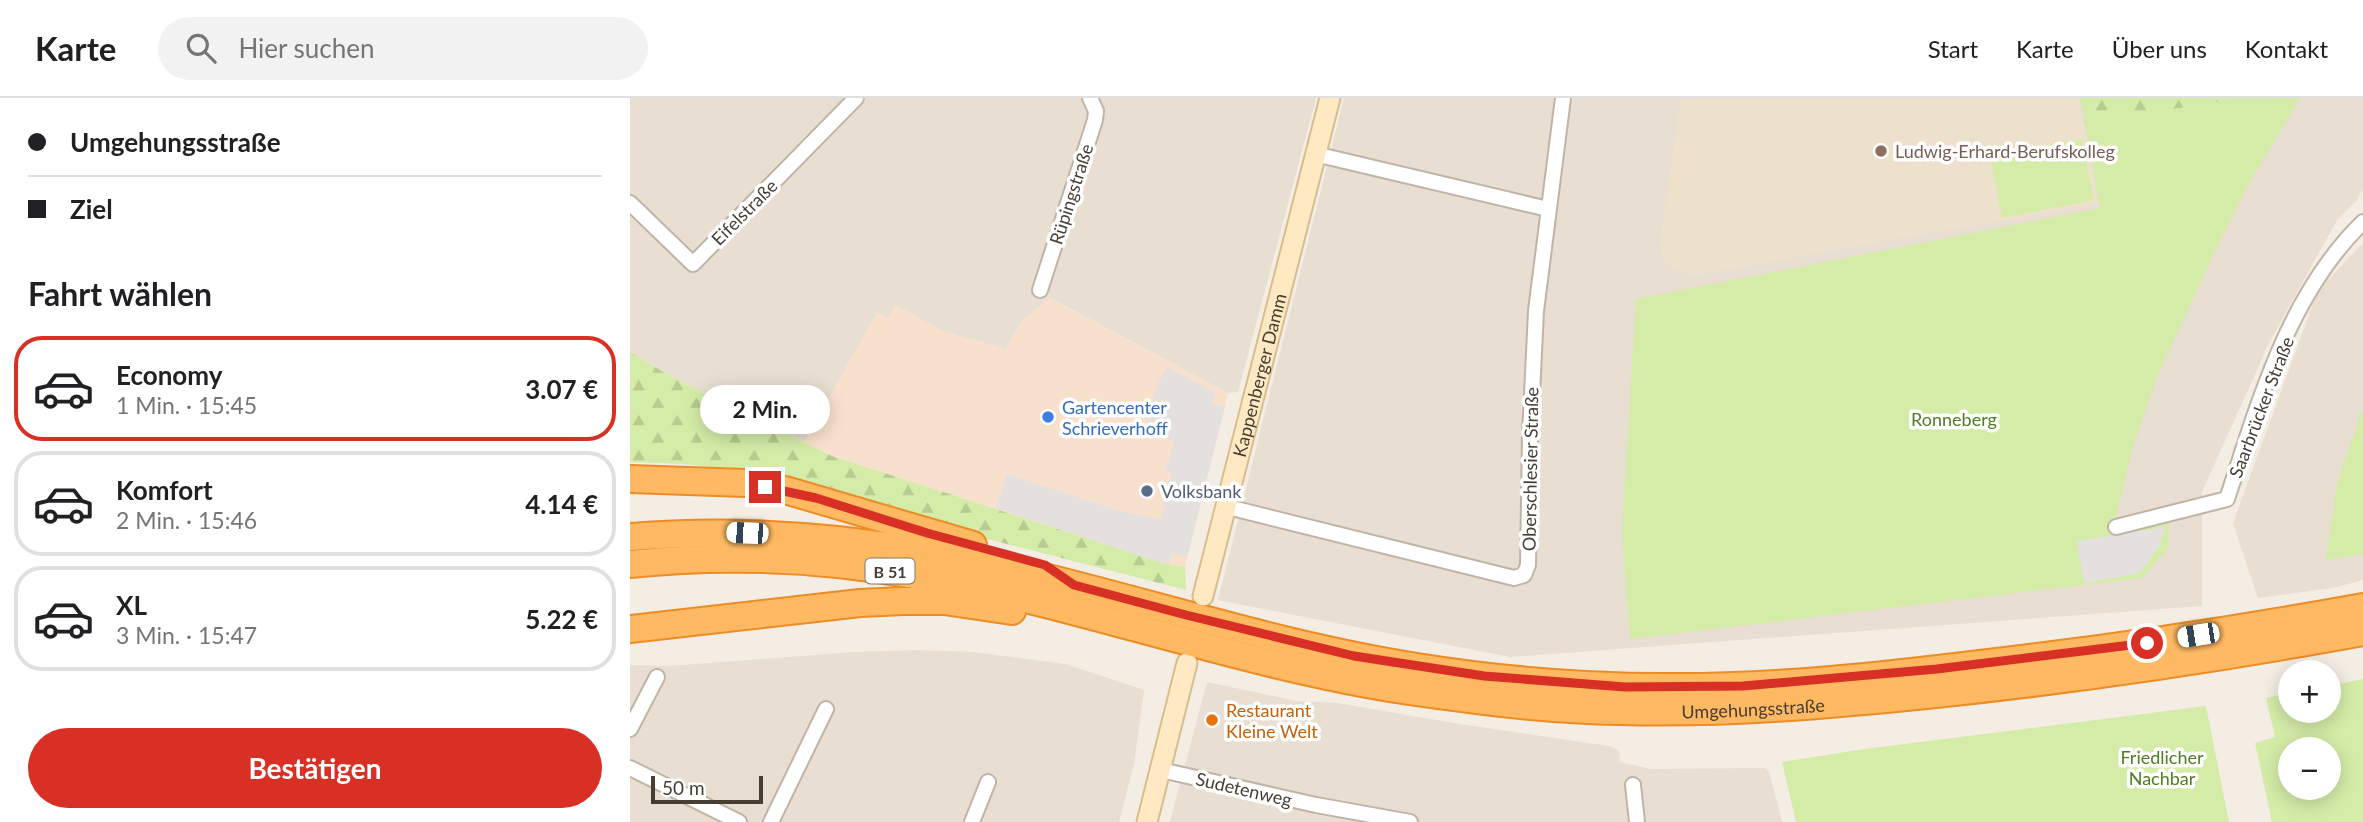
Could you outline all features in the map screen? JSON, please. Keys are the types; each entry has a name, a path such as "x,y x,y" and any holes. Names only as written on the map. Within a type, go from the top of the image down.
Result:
{"highway":[{"path":"630,480 745,483 785,490 1045,565 1074,585"},
{"name":"B 51","path":"630,537 732,533 853,541 982,563 1074,585"},
{"name":"B 51","path":"630,564 737,558 798,560 848,566 916,575 978,588 1145,630"},
{"name":"Umgehungsstraße","path":"1074,585 1254,633 1412,666 1545,682 1666,688 1829,680 1976,665 2147,643 2363,607"},
{"path":"630,629 860,603 944,601 1145,630"},
{"name":"Umgehungsstraße","path":"1145,630 1289,666 1401,690 1509,704 1657,712 1792,707 1999,687 2185,662 2363,632"}],"main road":[{"name":"Kappenberger Damm","path":"1203,596 1330,98"},
{"path":"1147,822 1187,663"}],"street":[{"name":"Eifelstraße","path":"630,203 693,264 856,98"},
{"name":"Rüpingstraße","path":"1040,290 1095,120 1096,111 1090,98"},
{"name":"Oberschlesier Straße","path":"1224,506 1514,578 1524,575 1528,565 1533,354 1563,98"},
{"path":"1315,154 1548,209"},
{"name":"Saarbrücker Straße","path":"2116,527 2227,499 2261,397 2302,301 2328,259 2363,222"},
{"path":"630,729 657,677"},
{"path":"771,822 826,709"},
{"path":"630,768 739,822"},
{"name":"Sudetenweg","path":"1161,770 1316,806 1410,822"},
{"path":"972,822 988,782"},
{"path":"1633,785 1637,822"}],"shaded area":[{"path":"630,98 1316,98 1238,392 1228,393 1050,298 1022,321 1006,349 944,332 895,305 889,318 877,313 804,442 670,376 630,352"},
{"path":"1344,98 2363,98 2363,189 2357,200 2337,220 2270,341 2202,492 2202,606 1510,657 1218,600"},
{"name":"Ludwig-Erhard-Berufskolleg","path":"1681,98 2078,98 2098,203 1690,276 1674,269 1663,259 1660,243"},
{"path":"2363,243 2363,580 2333,588 2258,598 2233,523 2318,290"},
{"path":"1049,298 1228,393 1185,567 1169,565 832,456 804,442 877,313 889,318 895,305 944,332 1006,349 1022,321"},
{"path":"1167,367 1216,393 1211,403 1225,407 1187,557 1172,553 1169,565 995,508 1007,474 1118,510 1161,520 1172,473 1166,471 1174,441 1142,433 1159,381"},
{"path":"2165,527 2159,547 2140,573 2084,583 2077,541"},
{"path":"917,650 973,652 1065,664 1144,690 1134,764 1119,822 630,822 630,665 669,666"},
{"path":"1207,682 1297,701 1337,703 1609,746 1619,751 1620,762 1651,769 1765,768 1769,771 1782,822 1170,822"}],"green space":[{"path":"2080,98 2243,98 2085,123"},
{"name":"Ronneberg","path":"2243,98 2300,98 2250,182 2216,249 2157,377 2133,447 2117,513 2120,531 2169,524 2168,549 2142,578 1630,639 1622,532 1636,299 2100,208 2085,123"},
{"path":"2082,139 2094,200 2002,218 1990,156"},
{"path":"630,352 670,376 832,456 1169,565 1185,567 1186,590 960,532 755,473 684,464 630,462"},
{"path":"2363,408 2363,554 2326,560 2337,484"},
{"path":"2363,679 2363,822 2272,822 2255,743 2275,737 2266,698 2278,696 2278,723 2341,723 2341,684"},
{"name":"Friedlicher Nachbar","path":"2206,706 2229,822 1796,822 1782,762 1865,749"}],"place":[{"name":"Ludwig-Erhard-Berufskolleg","path":"1881,151"},
{"name":"Gartencenter Schrieverhoff","path":"1048,417"},
{"name":"Volksbank","path":"1147,491"},
{"name":"Restaurant Kleine Welt","path":"1212,720"}],"route":[{"path":"765,487 816,498 927,533 1045,565 1074,585 1254,633 1354,656 1484,676 1625,687 1743,686 1854,678 2147,643"}]}
